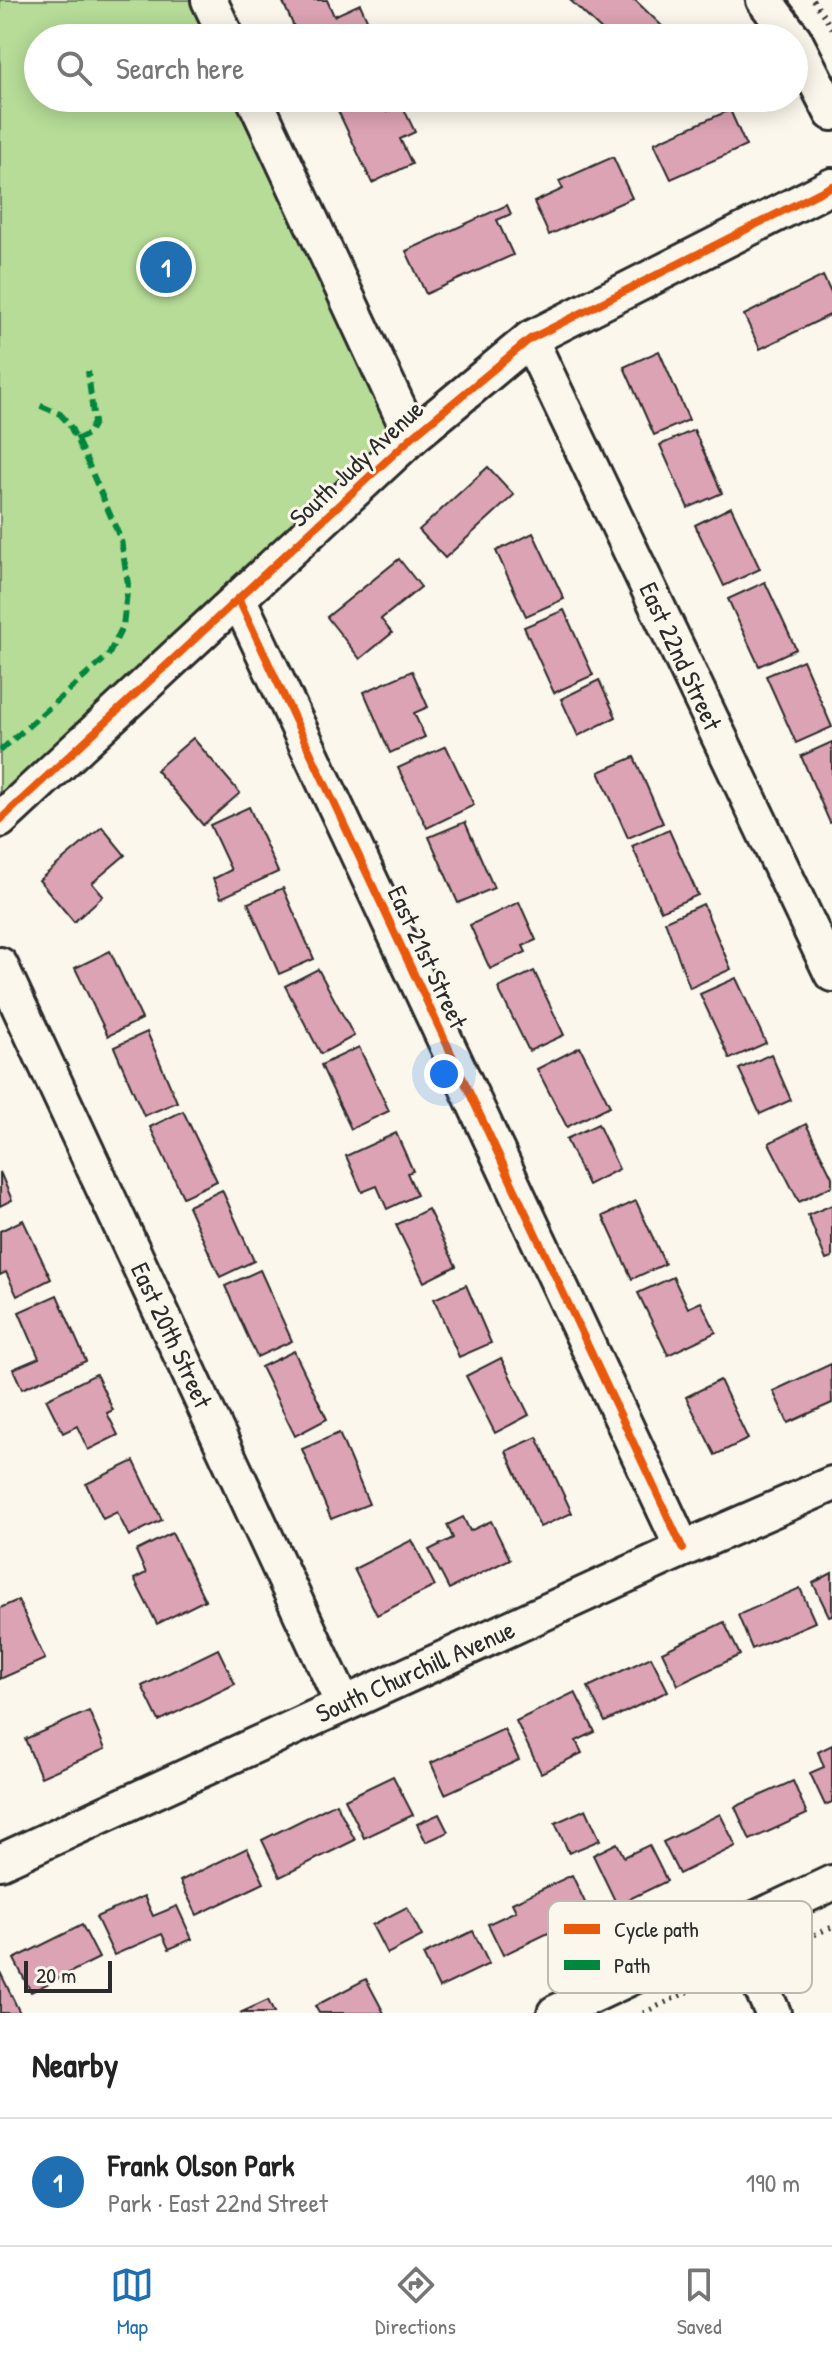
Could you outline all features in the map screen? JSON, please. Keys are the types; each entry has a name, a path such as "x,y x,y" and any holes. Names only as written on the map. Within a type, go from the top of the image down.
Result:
{"street":[{"path":"209,0 220,24"},
{"path":"764,0 783,24"},
{"path":"808,66 832,113"},
{"path":"261,112 412,437"},
{"name":"South Judy Avenue","path":"0,820 412,437 530,339 832,186"},
{"name":"East 22nd Street","path":"530,339 832,974"},
{"name":"East 21st Street","path":"239,600 683,1549"},
{"name":"East 20th Street","path":"0,965 343,1704"},
{"name":"South Churchill Avenue","path":"1,1860 832,1484"},
{"path":"794,1901 832,1883"},
{"path":"555,2013 598,1993"},
{"path":"764,1993 773,2013"}],"path":[{"path":"813,0 832,28"}],"green space":[{"path":"0,0 209,0 220,24 24,24 24,112 261,112 412,437 0,820"}],"building":[{"path":"282,0 327,0 334,16 360,4 369,24 293,24"},
{"path":"570,0 635,0 660,24 595,24"},
{"path":"339,112 405,112 415,132 400,139 412,164 372,183"},
{"path":"731,112 746,146 671,179 654,143"},
{"path":"613,157 632,198 549,235 534,202 563,189 559,181"},
{"path":"507,205 511,214 497,220 513,255 426,294 406,251"},
{"path":"823,276 832,295 832,314 760,349 744,315"},
{"path":"659,351 689,420 654,435 624,367"},
{"path":"694,430 722,493 688,508 660,445"},
{"path":"488,467 514,495 445,558 419,530"},
{"path":"731,507 760,569 724,586 695,525"},
{"path":"533,533 564,599 526,616 496,551"},
{"path":"399,559 421,587 381,619 392,633 360,659 327,617"},
{"path":"765,582 796,649 759,666 728,599"},
{"path":"564,610 593,675 554,693 524,627"},
{"path":"803,660 832,727 796,743 766,676"},
{"path":"412,671 428,707 414,713 425,737 390,753 364,692"},
{"path":"599,680 616,717 578,736 561,699"},
{"path":"193,738 240,793 203,825 156,770"},
{"path":"832,742 832,822 830,823 801,756"},
{"path":"446,746 474,805 427,828 398,768"},
{"path":"634,757 663,823 628,838 599,772"},
{"path":"249,807 278,872 221,898 213,879 231,870 210,825"},
{"path":"465,822 494,888 458,903 429,837"},
{"path":"102,827 125,855 92,883 103,896 74,922 39,880"},
{"path":"669,830 698,895 661,911 632,846"},
{"path":"283,888 314,959 279,974 248,903"},
{"path":"519,902 536,940 523,946 526,952 490,969 470,925"},
{"path":"703,904 731,969 690,988 665,921"},
{"path":"110,951 142,1019 108,1036 75,968"},
{"path":"318,969 354,1036 321,1054 285,986"},
{"path":"534,971 564,1035 529,1051 498,988"},
{"path":"736,978 766,1043 730,1059 700,994"},
{"path":"147,1032 177,1102 144,1116 114,1047"},
{"path":"359,1047 389,1111 351,1129 321,1065"},
{"path":"580,1047 610,1106 567,1127 537,1069"},
{"path":"771,1054 791,1100 760,1114 739,1069"},
{"path":"183,1111 217,1181 183,1197 150,1127"},
{"path":"598,1124 619,1169 588,1185 566,1139"},
{"path":"806,1124 832,1177 832,1186 799,1202 769,1143"},
{"path":"396,1133 413,1171 407,1173 417,1195 387,1209 377,1186 362,1192 346,1156"},
{"path":"0,1172 12,1200 0,1206"},
{"path":"222,1190 254,1261 220,1277 188,1206"},
{"path":"636,1201 665,1264 632,1279 603,1216"},
{"path":"832,1205 832,1258 826,1260 808,1215"},
{"path":"428,1209 456,1266 424,1282 396,1225"},
{"path":"23,1220 51,1279 17,1296 6,1272 0,1275 0,1231"},
{"path":"260,1270 292,1341 257,1357 225,1286"},
{"path":"673,1277 688,1308 701,1302 716,1332 668,1355 638,1293"},
{"path":"466,1285 491,1343 459,1357 434,1299"},
{"path":"57,1295 86,1361 22,1389 13,1369 39,1358 19,1312"},
{"path":"294,1351 327,1419 295,1436 261,1367"},
{"path":"501,1358 529,1415 495,1433 466,1376"},
{"path":"831,1364 832,1403 788,1423 773,1391"},
{"path":"96,1374 113,1410 107,1413 118,1435 88,1450 77,1426 63,1433 46,1399"},
{"path":"720,1380 748,1439 715,1455 686,1397"},
{"path":"339,1433 369,1504 331,1519 302,1449"},
{"path":"537,1437 572,1513 540,1527 506,1451"},
{"path":"134,1461 162,1520 129,1536 117,1512 103,1519 86,1484"},
{"path":"463,1517 470,1531 491,1521 510,1559 449,1589 429,1550 453,1538 447,1525"},
{"path":"172,1533 205,1600 157,1624 134,1579 146,1573 136,1551"},
{"path":"412,1540 435,1586 377,1615 354,1569"},
{"path":"832,1573 832,1615 829,1616 813,1583"},
{"path":"800,1588 815,1622 752,1649 738,1615"},
{"path":"18,1600 45,1659 0,1679 0,1608"},
{"path":"724,1622 740,1655 678,1685 662,1652"},
{"path":"218,1649 235,1684 159,1721 142,1686"},
{"path":"651,1657 668,1691 605,1722 588,1687"},
{"path":"575,1692 595,1732 576,1741 582,1753 541,1773 516,1721"},
{"path":"89,1711 105,1749 41,1777 25,1739"},
{"path":"504,1729 519,1760 445,1794 431,1763"},
{"path":"832,1745 832,1802 825,1805 810,1773 824,1767 818,1752"},
{"path":"393,1776 413,1815 364,1838 345,1799"},
{"path":"793,1781 807,1814 750,1840 735,1807"},
{"path":"336,1803 355,1840 280,1877 262,1840"},
{"path":"586,1809 600,1840 569,1853 555,1823"},
{"path":"439,1814 448,1832 426,1842 417,1824"},
{"path":"720,1814 736,1846 679,1874 663,1842"},
{"path":"617,1843 624,1857 649,1845 667,1881 625,1901 615,1901 593,1855"},
{"path":"247,1848 264,1883 197,1915 180,1881"},
{"path":"572,1875 584,1901 548,1901 548,1933 503,1955 488,1924 516,1911 512,1903"},
{"path":"144,1896 153,1916 177,1906 192,1939 169,1949 162,1934 114,1955 96,1917"},
{"path":"407,1907 422,1936 387,1954 372,1925"},
{"path":"82,1925 99,1958 31,1992 14,1959"},
{"path":"473,1931 489,1964 439,1988 423,1955"},
{"path":"0,1972 20,2013 0,2013"},
{"path":"366,1979 384,2013 319,2013 315,2006"},
{"path":"268,2000 274,2013 240,2013"}],"marked path":[{"path":"76,440 88,434 94,423 88,371"},
{"path":"0,751 108,656 123,626 128,584 121,540 69,424 60,414 39,405"}],"cycle path":[{"path":"0,820 412,437 530,339 832,186"},
{"path":"239,600 683,1549"}],"place":[{"name":"Frank Olson Park","path":"166,267"}]}
